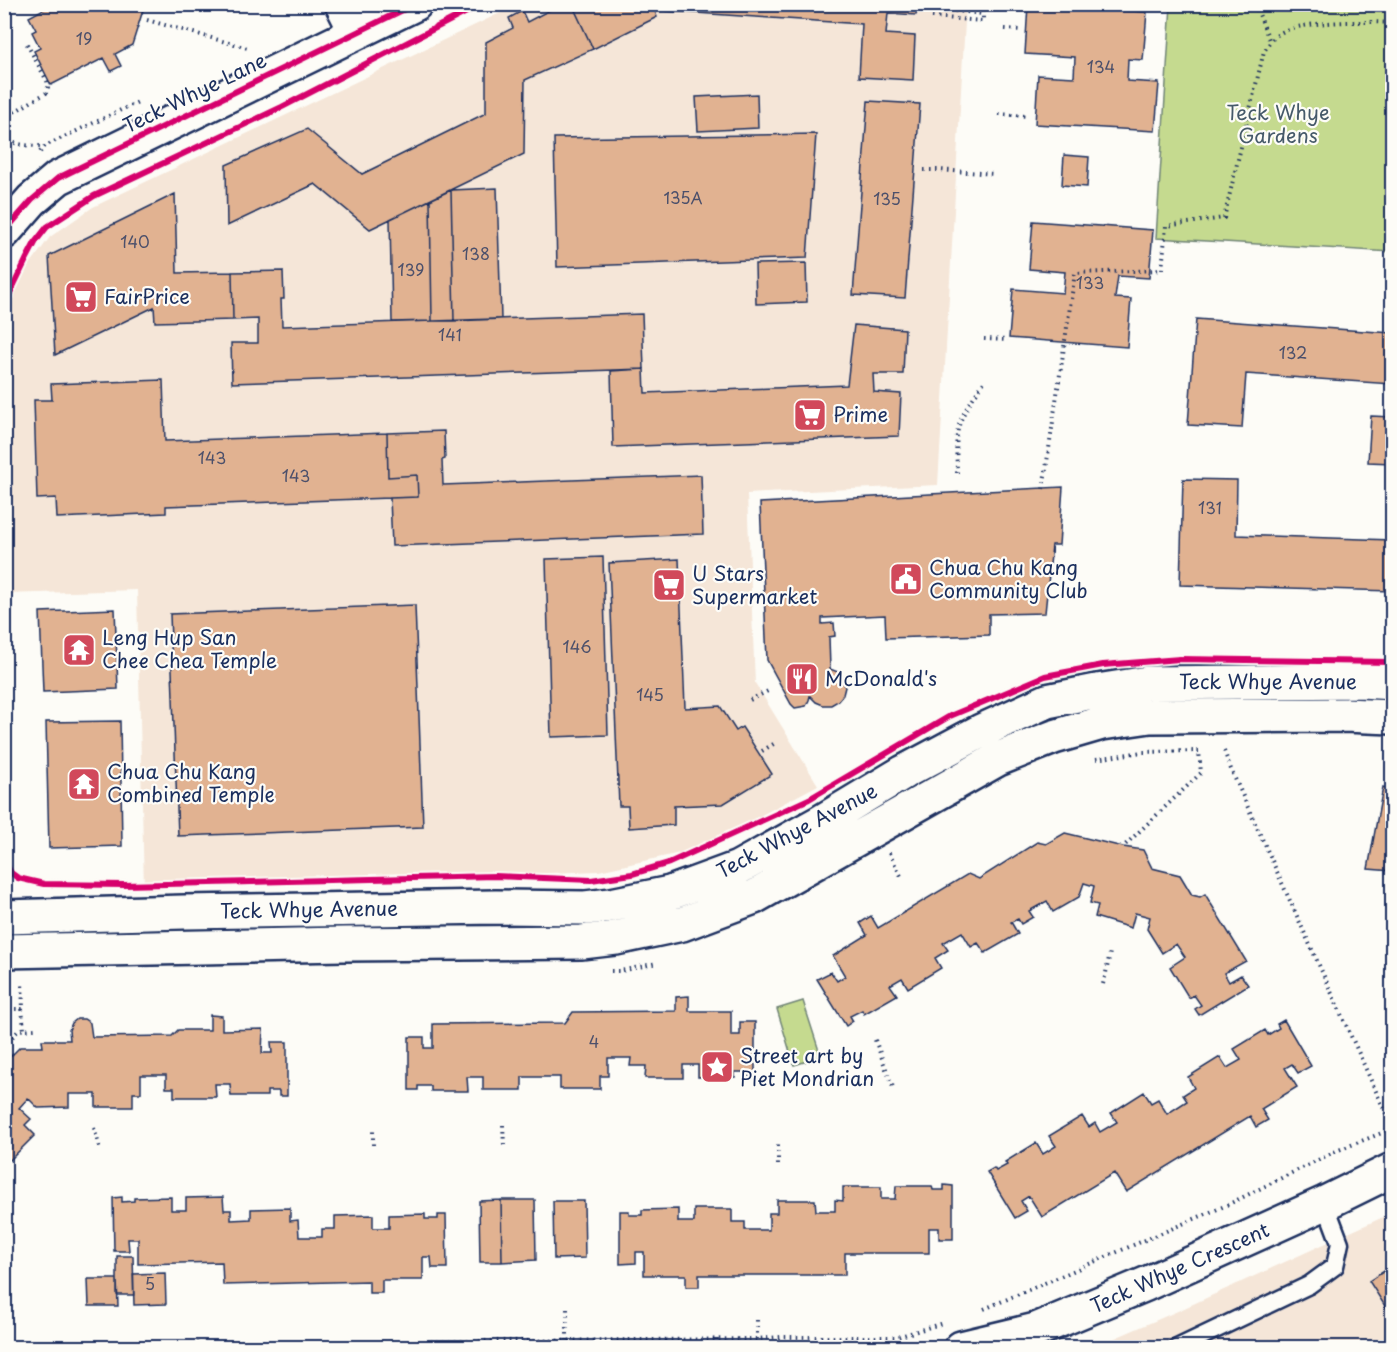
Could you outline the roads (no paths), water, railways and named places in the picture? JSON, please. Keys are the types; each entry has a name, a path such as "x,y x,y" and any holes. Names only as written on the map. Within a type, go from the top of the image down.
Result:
{"main road":[{"name":"Teck Whye Lane","path":"4,232 32,200 58,178 174,123 349,18 415,4"},
{"name":"Teck Whye Avenue","path":"4,917 207,912 585,908 611,904 670,893 738,868 913,767 981,731 1047,701 1148,683 1362,681 1392,683"},
{"name":"Teck Whye Avenue","path":"13,964 372,944 582,942 616,938 682,924 754,897 998,759 1054,737 1102,723 1150,716 1344,715 1392,717"},
{"name":"Teck Whye Crescent","path":"955,1334 1036,1330 1146,1284 1392,1170"}],"lane":[{"path":"1177,1347 1309,1285 1335,1266 1340,1243 1324,1203"}],"place":[{"name":"FairPrice","path":"81,297"},
{"name":"Prime","path":"810,415"},
{"name":"Chua Chu Kang Community Club","path":"906,579"},
{"name":"U Stars Supermarket","path":"669,585"},
{"name":"Leng Hup San Chee Chea Temple","path":"79,650"},
{"name":"McDonald's","path":"802,679"},
{"name":"Chua Chu Kang Combined Temple","path":"84,784"},
{"name":"Street art by Piet Mondrian","path":"717,1067"}],"park label":[{"name":"Teck Whye Gardens","path":"1278,124"}]}
